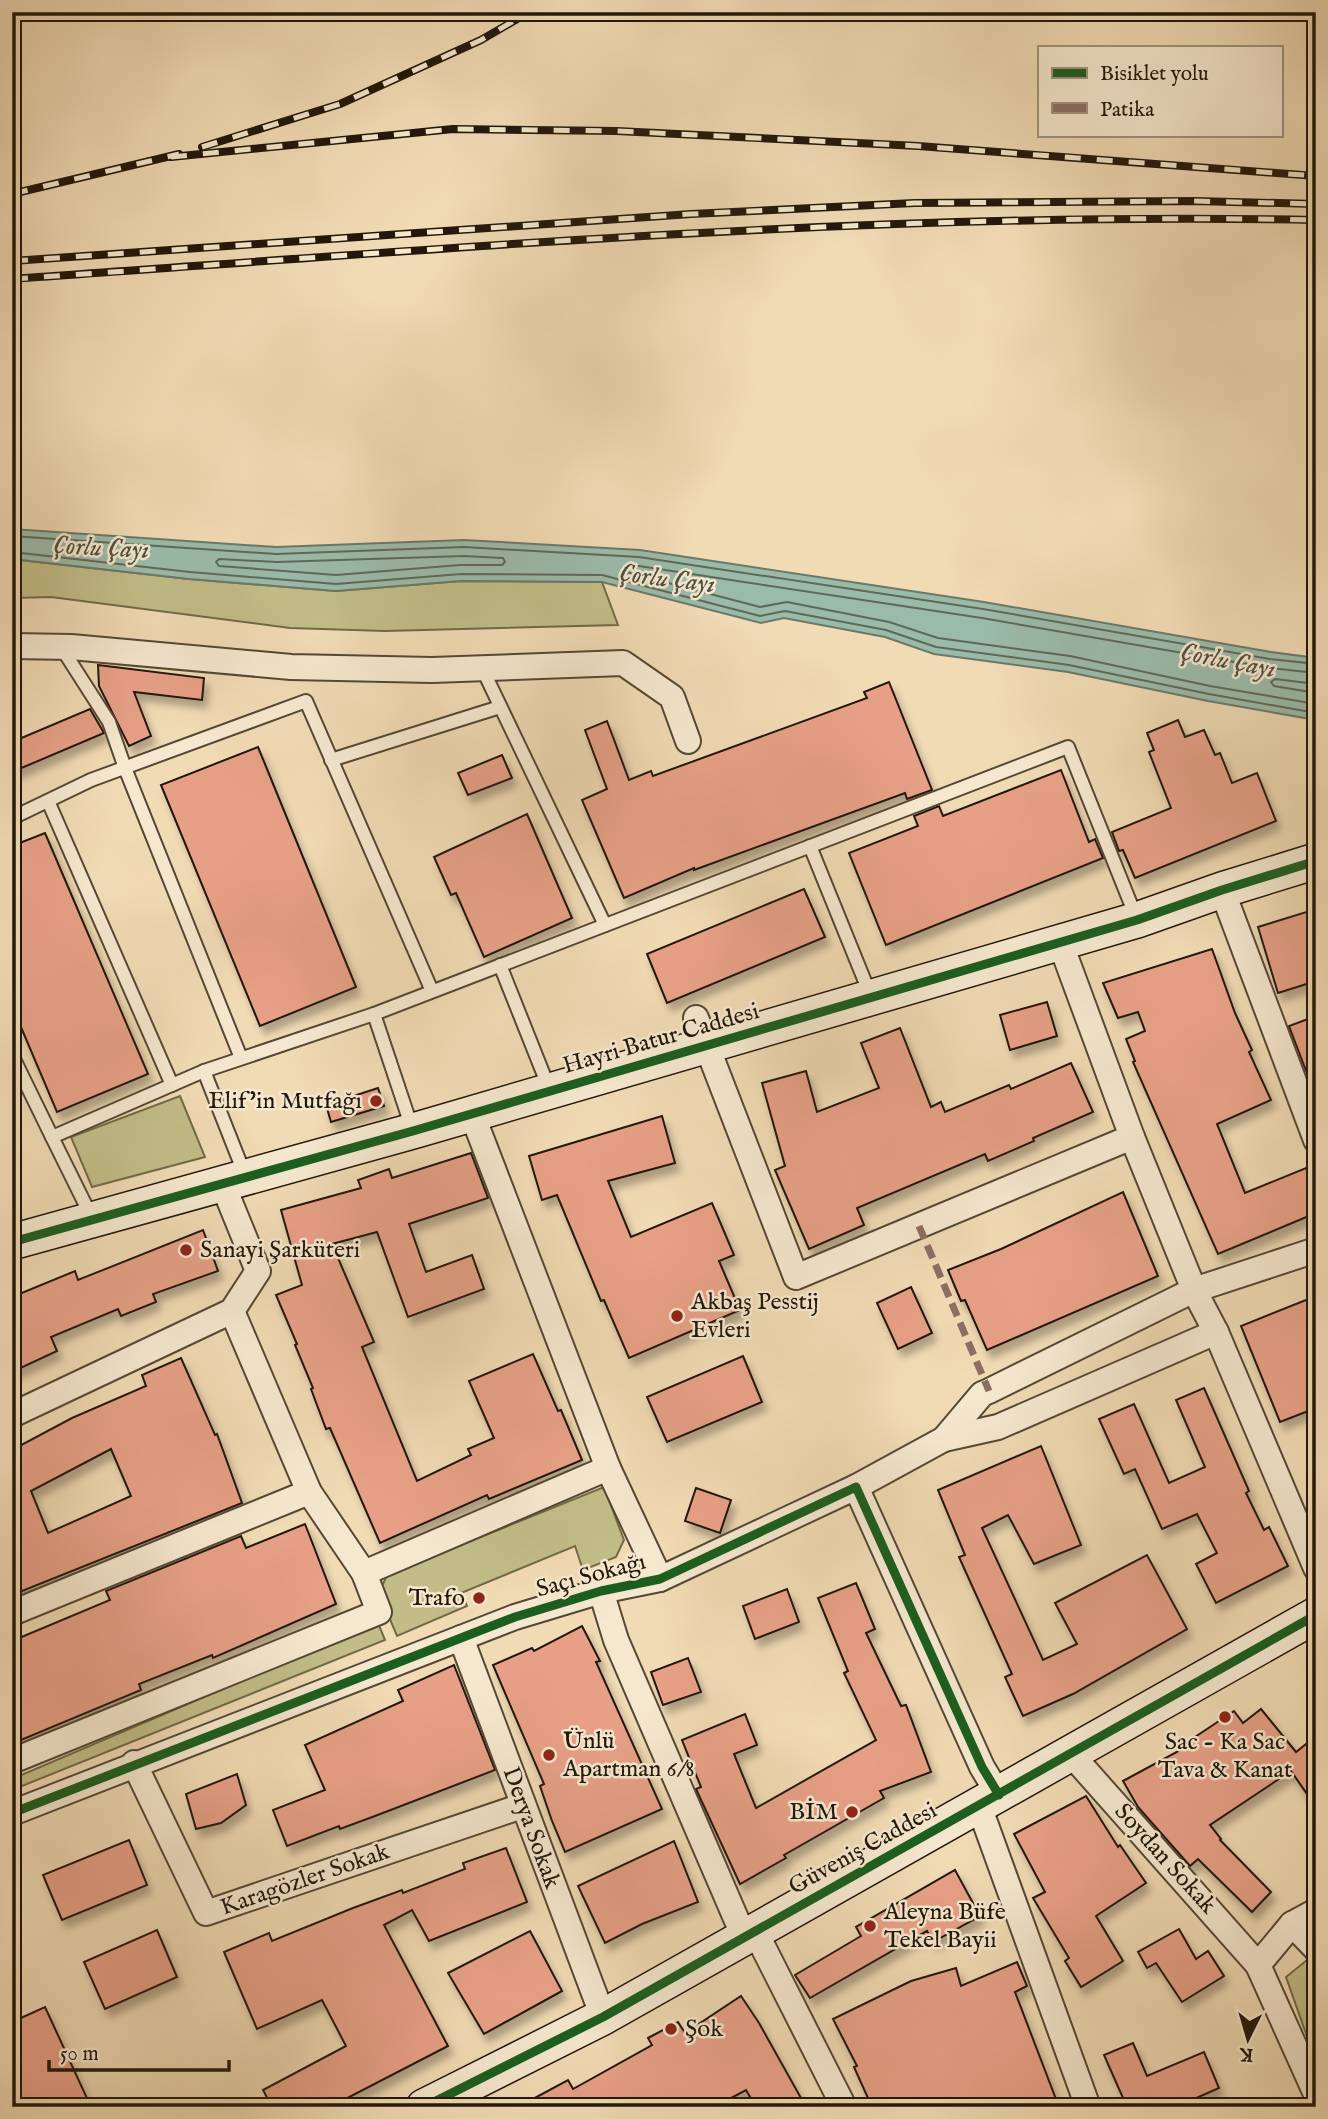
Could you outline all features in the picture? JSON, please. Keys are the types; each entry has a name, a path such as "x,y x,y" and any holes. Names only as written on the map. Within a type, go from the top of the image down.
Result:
{"main road":[{"name":"Hayri Batur Caddesi","path":"12,1242 550,1092 701,1032 872,998 1137,920 1316,861"},
{"name":"Güveniş Caddesi","path":"424,2107 603,2017 1316,1615"}],"street":[{"path":"12,646 61,647 291,667 432,670 623,663 671,697 688,741"},
{"path":"1222,890 1316,1140"},
{"path":"1060,942 1132,1137 1194,1290 1216,1332 1316,1568"},
{"path":"701,1032 796,1277 1132,1137"},
{"path":"472,1114 608,1468 660,1578"},
{"path":"12,1415 232,1311 258,1271 235,1182"},
{"path":"944,1439 982,1394 1194,1290 1316,1250"},
{"path":"12,1761 379,1612 364,1573 309,1492 232,1311"},
{"path":"944,1439 998,1427 1216,1332"},
{"name":"Saçı Sokağı","path":"12,1812 515,1617 601,1591 660,1578 856,1487 944,1439"},
{"path":"364,1573 608,1468"},
{"path":"856,1487 982,1767 989,1801 1088,2107"},
{"path":"12,1613 309,1492"},
{"path":"601,1591 616,1640 749,1934 844,2107"},
{"name":"Derya Sokak","path":"461,1639 603,2017"},
{"name":"Soydan Sokak","path":"1071,1754 1258,1965 1316,2094"},
{"name":"Karagözler Sokak","path":"134,1763 206,1913 522,1806"},
{"path":"1258,1965 1292,1923 1316,1912"},
{"path":"1292,1923 1316,1949"}],"lane":[{"path":"61,647 109,722 241,1058"},
{"path":"482,668 605,925"},
{"path":"12,818 91,780 306,701 432,991"},
{"path":"331,760 500,707"},
{"path":"52,1137 204,1071 374,1014 1069,747 1137,920"},
{"path":"48,801 172,1085"},
{"path":"810,846 872,998"},
{"path":"500,965 550,1092"},
{"path":"374,1014 413,1132"},
{"path":"12,1055 93,1221"},
{"path":"204,1071 235,1182"}],"shaded area":[{"path":"12,559 189,579 336,591 461,581 602,582 618,625 385,631 290,628 51,597 12,598"},
{"path":"180,1096 205,1157 92,1187 71,1137"},
{"path":"604,1487 624,1540 616,1557 583,1570 575,1546 461,1593 467,1606 397,1636 379,1593 387,1575"},
{"path":"378,1623 385,1640 17,1788 12,1779"},
{"path":"1307,1960 1316,1970 1316,2062 1286,1977"}],"water":[{"name":"Çorlu Çayı","path":"12,529 276,547 464,540 640,550 984,602 1316,658 1316,720 1068,672 934,654 885,637 784,618 761,623 602,582 461,581 336,591 189,579 12,559"}],"building":[{"path":"98,665 204,678 202,700 134,692 151,736 129,746 99,686"},
{"path":"889,682 932,790 907,799 905,793 694,868 624,898 582,800 607,789 585,730 607,721 629,780 651,771 653,776 867,698 864,692"},
{"path":"90,709 104,733 12,772 12,742"},
{"path":"1178,720 1185,737 1204,730 1215,755 1220,753 1232,783 1257,773 1276,821 1135,878 1123,850 1119,851 1112,832 1171,808 1149,752 1154,750 1147,733"},
{"path":"258,747 356,987 260,1026 161,785"},
{"path":"502,755 512,778 468,795 458,773"},
{"path":"1061,770 1089,842 1095,839 1103,858 886,945 849,853 918,826 914,816 939,806 943,816"},
{"path":"527,814 572,918 484,957 456,893 451,895 434,857"},
{"path":"45,833 148,1074 57,1112 12,1006 12,846"},
{"path":"804,889 825,937 667,1003 647,954"},
{"path":"1316,909 1316,981 1278,993 1258,927"},
{"path":"1212,949 1235,1013 1252,1050 1249,1052 1271,1100 1217,1124 1245,1193 1306,1168 1316,1193 1316,1213 1218,1254 1133,1062 1135,1061 1126,1039 1145,1031 1138,1012 1118,1018 1103,983"},
{"path":"1047,1002 1057,1036 1010,1050 1000,1015"},
{"path":"1316,1016 1316,1097 1289,1026"},
{"path":"900,1028 931,1107 941,1102 945,1112 1009,1085 1011,1089 1071,1063 1093,1112 988,1161 985,1154 857,1208 864,1225 809,1249 775,1170 785,1166 762,1083 806,1071 817,1112 879,1088 861,1043"},
{"path":"378,1088 384,1106 331,1122 326,1105"},
{"path":"662,1116 675,1163 608,1181 631,1237 712,1203 734,1255 719,1261 740,1310 629,1358 604,1300 601,1301 557,1195 542,1200 529,1156"},
{"path":"471,1153 488,1198 409,1224 426,1272 472,1255 484,1289 408,1317 377,1232 332,1244 374,1342 362,1347 417,1481 471,1455 468,1449 494,1438 469,1381 533,1354 582,1460 489,1499 487,1495 380,1543 330,1428 326,1429 295,1345 297,1344 276,1295 302,1285 281,1210 361,1188 358,1180 389,1169 392,1178"},
{"path":"1123,1192 1158,1276 987,1350 965,1300 961,1301 948,1270 1001,1249"},
{"path":"203,1230 218,1271 153,1294 156,1302 121,1316 118,1309 51,1337 57,1351 12,1372 12,1297 75,1271 78,1280"},
{"path":"911,1287 932,1333 898,1349 877,1303"},
{"path":"1316,1296 1316,1408 1280,1422 1241,1326"},
{"path":"743,1356 762,1402 667,1442 647,1397"},
{"path":"181,1358 215,1435 217,1434 242,1503 12,1595 12,1446 14,1449 72,1418 146,1386 142,1375","holes":["111,1449 131,1496 48,1533 31,1491"]},
{"path":"1204,1388 1249,1491 1246,1493 1264,1530 1269,1527 1288,1566 1216,1603 1196,1564 1217,1553 1197,1514 1162,1529 1135,1469 1124,1474 1099,1419 1134,1404 1169,1483 1205,1467 1176,1400"},
{"path":"1041,1446 1081,1545 1034,1564 1008,1515 982,1528 1043,1660 1077,1644 1055,1603 1147,1555 1187,1629 1073,1694 1023,1716 1005,1677 1012,1674 959,1557 965,1555 938,1490"},
{"path":"696,1488 731,1500 720,1533 685,1521"},
{"path":"305,1524 336,1604 213,1658 212,1655 139,1684 141,1690 21,1740 12,1719 12,1641 110,1600 106,1591 241,1536 246,1548"},
{"path":"856,1583 875,1629 866,1633 901,1706 906,1705 931,1772 880,1791 884,1798 784,1855 786,1858 740,1884 696,1789 701,1787 682,1740 745,1714 757,1745 734,1754 756,1808 876,1740 844,1673 848,1671 818,1598"},
{"path":"787,1589 799,1622 755,1639 743,1606"},
{"path":"582,1626 600,1661 596,1662 662,1809 565,1852 540,1786 544,1784 493,1665 532,1648 534,1651"},
{"path":"688,1658 701,1692 663,1705 651,1672"},
{"path":"454,1665 495,1770 340,1829 339,1826 287,1846 273,1810 325,1790 305,1745 403,1701 398,1690"},
{"path":"1261,1709 1296,1752 1316,1736 1316,1807 1291,1771 1210,1825 1220,1840 1271,1892 1252,1912 1198,1859 1190,1866 1138,1807 1123,1781 1188,1746 1186,1743 1234,1711 1243,1723"},
{"path":"237,1774 246,1805 221,1823 196,1829 186,1794"},
{"path":"1086,1796 1118,1847 1120,1845 1146,1883 1096,1916 1123,1961 1081,1987 1065,1961 1069,1958 1033,1898 1045,1892 1014,1834"},
{"path":"129,1840 147,1885 62,1920 43,1875"},
{"path":"674,1841 698,1902 642,1924 605,1943 578,1886"},
{"path":"506,1848 527,1902 429,1941 412,1910 384,1925 448,2046 330,2107 272,2107 263,2090 346,2046 322,2000 257,2029 224,1952 269,1933 272,1941 402,1890 403,1893 465,1869 463,1863"},
{"path":"955,1870 980,1916 933,1942 927,1931 810,1998 795,1975 861,1936 856,1927"},
{"path":"1179,1929 1196,1959 1208,1951 1224,1976 1182,2002 1156,1963 1147,1968 1138,1952"},
{"path":"157,1930 177,1977 105,2009 84,1962"},
{"path":"530,1931 562,1991 484,2034 448,1973"},
{"path":"1017,1962 1027,1986 1015,1992 1059,2107 872,2107 854,2067 857,2066 833,2019 911,1981 956,1968 961,1986"},
{"path":"741,1996 806,2107 756,2107 746,2090 714,2107 518,2107 568,2080 573,2089 652,2045 648,2038 678,2022 685,2033"},
{"path":"45,2007 91,2107 20,2107 12,2089 12,2022"},
{"path":"1133,2043 1147,2076 1204,2052 1219,2088 1176,2107 1127,2107 1104,2055"}],"railway":[{"path":"202,147 340,104 481,40 529,12"},
{"path":"171,157 453,129 617,131 918,146 1316,176"},
{"path":"12,194 179,154"},
{"path":"12,261 691,214 914,203 1194,201 1316,204"},
{"path":"12,279 500,245 826,227 989,221 1316,220"}],"marked path":[{"path":"919,1226 989,1391"}],"cycle path":[{"path":"12,1242 413,1131 1137,920 1316,861"},
{"path":"12,1813 515,1617 601,1591 660,1579 856,1487 982,1767 999,1795"},
{"path":"424,2107 603,2017 1316,1615"}],"place":[{"name":"Elif'in Mutfağı","path":"376,1101"},
{"name":"Sanayi Şarküteri","path":"186,1250"},
{"name":"Akbaş Pesstij Evleri","path":"677,1316"},
{"name":"Trafo","path":"479,1598"},
{"name":"Sac - Ka Sac Tava & Kanat","path":"1225,1717"},
{"name":"Ünlü Apartman 6/8","path":"549,1755"},
{"name":"BİM","path":"852,1812"},
{"name":"Aleyna Büfe Tekel Bayii","path":"870,1926"},
{"name":"Şok","path":"671,2029"}]}
